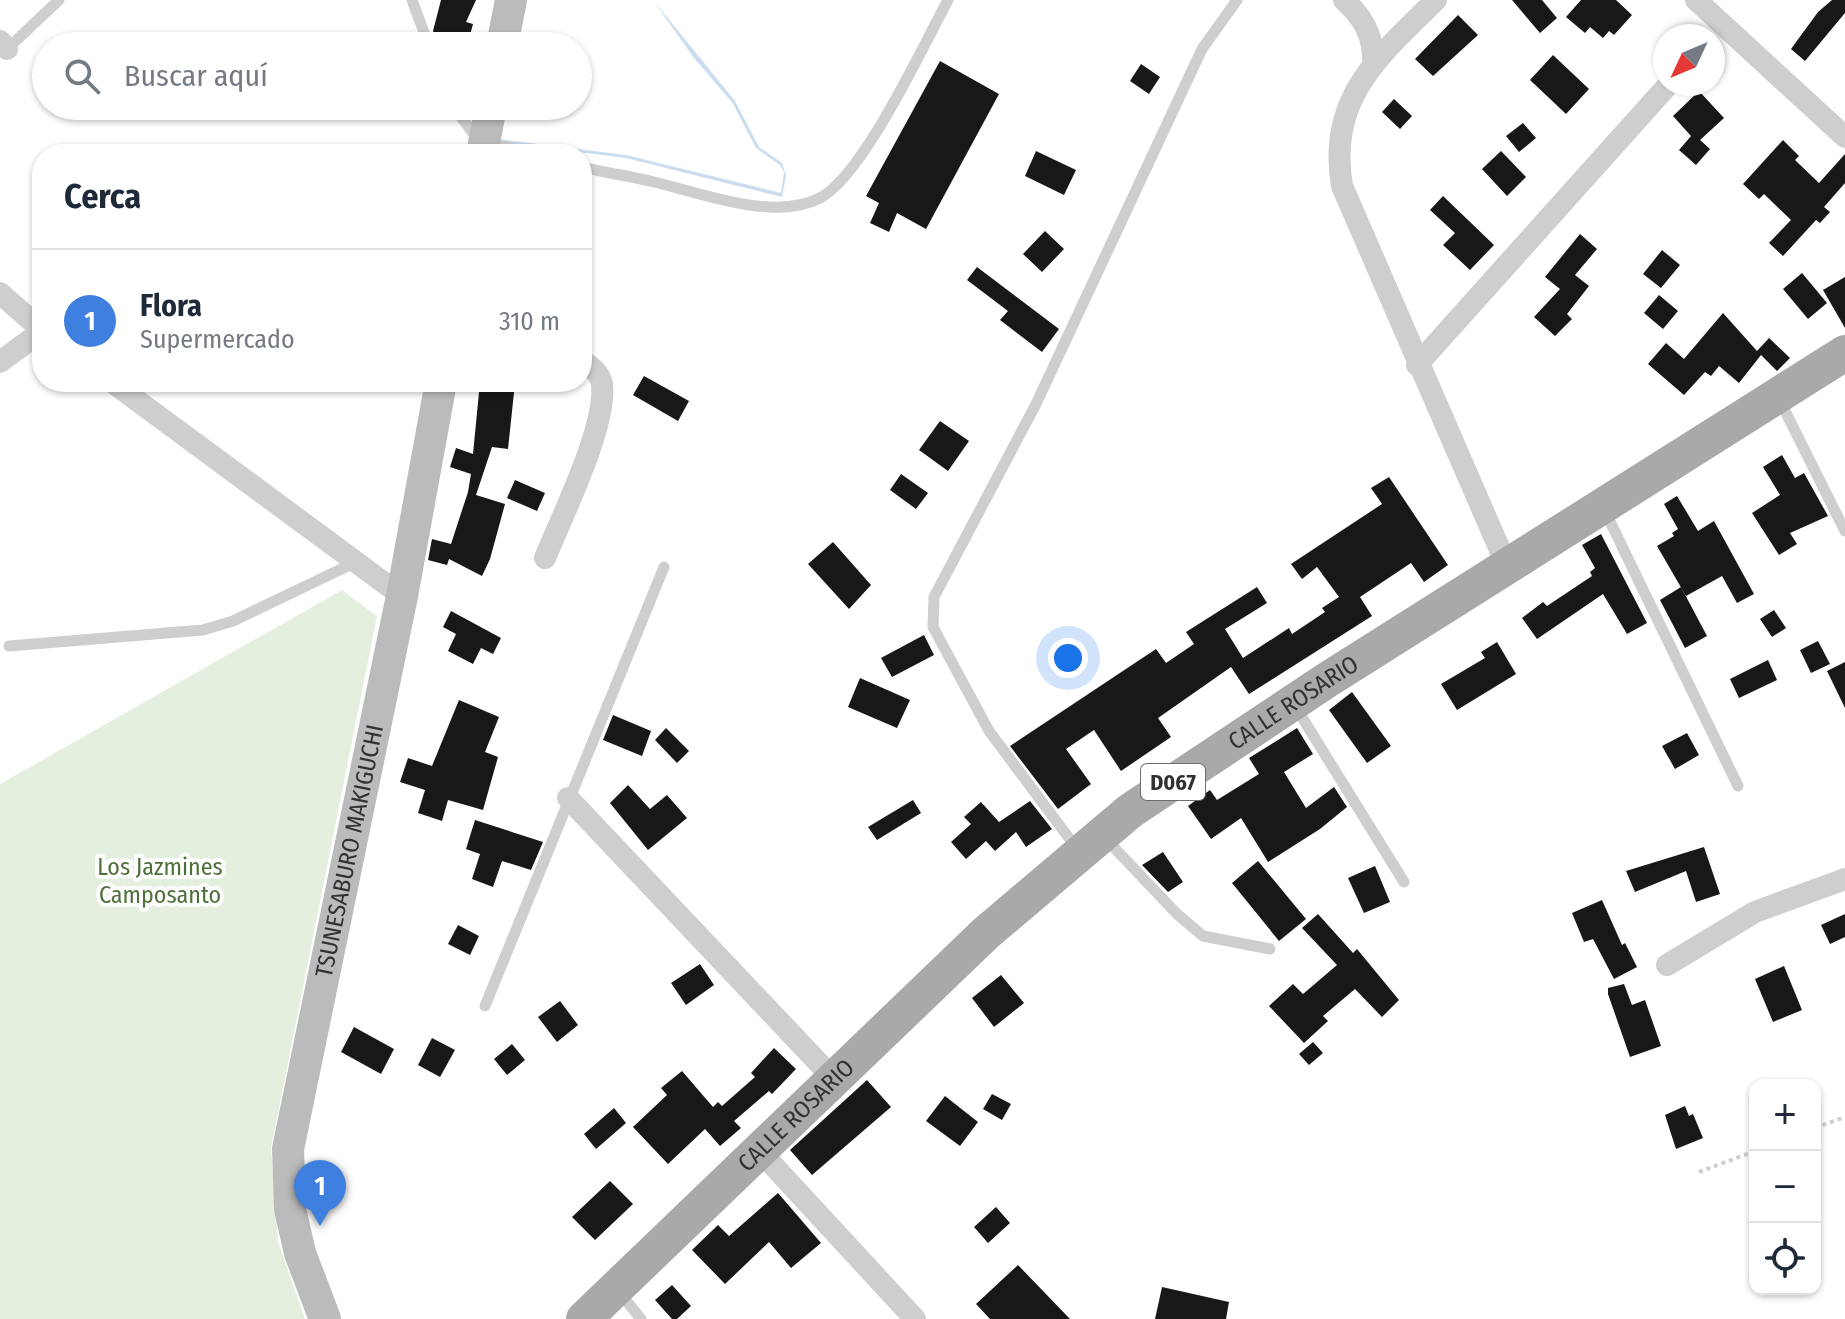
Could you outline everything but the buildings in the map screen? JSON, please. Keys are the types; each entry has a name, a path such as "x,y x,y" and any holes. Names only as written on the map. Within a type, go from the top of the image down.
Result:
{"main road":[{"name":"CALLE ROSARIO","path":"584,1319 614,1286 832,1077 986,933 1090,843 1293,702 1845,353"}],"street":[{"path":"505,32 511,0"},
{"path":"1344,0 1364,22 1374,43 1373,62"},
{"path":"1436,0 1373,62 1342,118 1339,167 1342,186 1417,365 1507,566"},
{"path":"1696,0 1712,24"},
{"path":"1725,38 1845,137"},
{"path":"1417,365 1658,96"},
{"path":"484,144 488,120"},
{"path":"0,293 32,322"},
{"path":"0,362 32,338"},
{"path":"545,558 595,432 602,383 592,367"},
{"path":"126,392 402,596"},
{"name":"TSUNESABURO MAKIGUCHI","path":"325,1319 300,1253 290,1209 288,1149 402,596 439,392"},
{"path":"568,798 832,1077"},
{"path":"1667,965 1755,912 1845,879"},
{"path":"758,1149 915,1319"}],"lane":[{"path":"2,48 59,0"},
{"path":"412,0 424,32"},
{"path":"592,169 744,205 796,205 819,199 836,187 865,149 948,0"},
{"path":"1237,0 1202,49 1036,404 934,597 933,627 989,731 1090,843 1203,936 1270,949"},
{"path":"463,120 481,144"},
{"path":"1778,396 1845,531"},
{"path":"1603,506 1738,786"},
{"path":"9,646 203,630 233,621 356,562"},
{"path":"485,1006 664,567"},
{"path":"1293,702 1404,882"},
{"path":"614,1286 641,1319"}],"path":[{"path":"1821,1126 1845,1117"},
{"path":"1699,1172 1749,1153"}],"green space":[{"name":"Los Jazmines Camposanto","path":"342,590 377,616 271,1148 278,1242 305,1319 0,1319 0,784"}],"water":[{"path":"653,0 735,101 759,147 782,163 786,176 782,197 626,158 592,154 592,151 626,155 781,193 784,172 780,165 756,148 732,102 694,58"},
{"path":"499,139 539,144 499,142"}],"place":[{"name":"Flora","path":"320,1226"}]}
